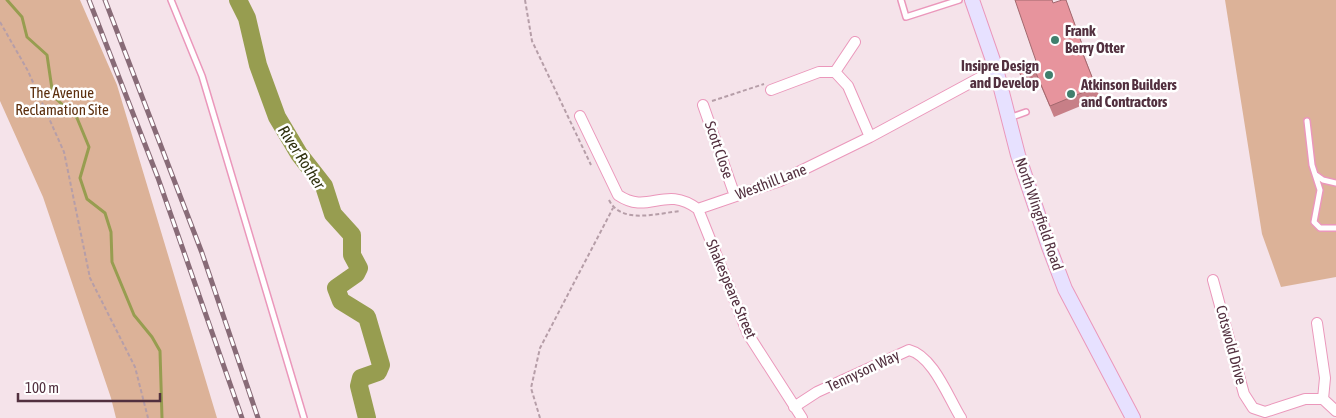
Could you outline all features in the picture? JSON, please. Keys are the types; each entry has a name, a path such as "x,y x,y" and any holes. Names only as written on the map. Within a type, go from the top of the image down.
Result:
{"main road":[{"name":"North Wingfield Road","path":"972,0 993,47 996,69 1018,155 1065,289 1133,418"}],"street":[{"path":"835,72 855,42"},
{"name":"Westhill Lane","path":"698,209 780,181 870,137 996,69"},
{"path":"771,90 818,72 835,72 848,86 870,137"},
{"name":"Scott Close","path":"703,105 735,196"},
{"path":"580,116 618,195 629,203 645,203 671,197 686,200 698,209"},
{"name":"Shakespeare Street","path":"698,209 748,334 802,418"},
{"name":"Cotswold Drive","path":"1213,280 1244,394 1253,408 1265,412 1306,399 1323,399"},
{"path":"1317,323 1325,378 1323,399 1336,411"},
{"name":"Tennyson Way","path":"794,407 817,392 909,350 918,352 931,366 961,418"}],"lane":[{"path":"171,0 202,76 304,418"},
{"path":"900,0 906,18 959,0"},
{"path":"1008,118 1026,112"},
{"path":"1307,121 1320,196 1314,216 1315,225 1320,228 1336,228"},
{"path":"1315,174 1324,180 1336,183"}],"path":[{"path":"525,0 532,41 595,172"},
{"path":"0,22 28,71 64,152 90,278 135,367 148,418"},
{"path":"703,105 763,83 771,90"},
{"path":"608,199 613,208 640,216 698,209"},
{"path":"540,418 531,388 540,348 613,208"}],"green space":[{"name":"The Avenue Reclamation Site","path":"0,0 80,0 117,85 217,418 116,418 111,398 43,197 0,101"},
{"path":"1225,0 1336,0 1336,277 1281,287 1262,234"}],"building":[{"path":"1015,0 1052,0 1053,3 1066,0 1082,44 1079,44 1096,87 1050,106 1036,73 1022,78 1017,67 1036,61"}],"waterway":[{"path":"7,0 22,17 27,37 47,55 53,96 77,118 89,147 80,178 87,199 105,213 111,232 112,262 134,315 152,337 160,351 162,418"},
{"name":"River Rother","path":"238,0 247,18 258,65 277,117 299,154 324,186 333,214 352,235 352,255 359,268 356,274 336,288 341,301 367,317 381,365 378,372 361,378 359,386 367,418"}],"railway":[{"path":"89,0 158,178 242,418"},
{"path":"105,0 202,253 258,418"}],"place":[{"name":"Frank Berry Otter","path":"1055,40"},
{"name":"Insipre Design and Develop","path":"1049,75"},
{"name":"Atkinson Builders and Contractors","path":"1071,94"}]}
